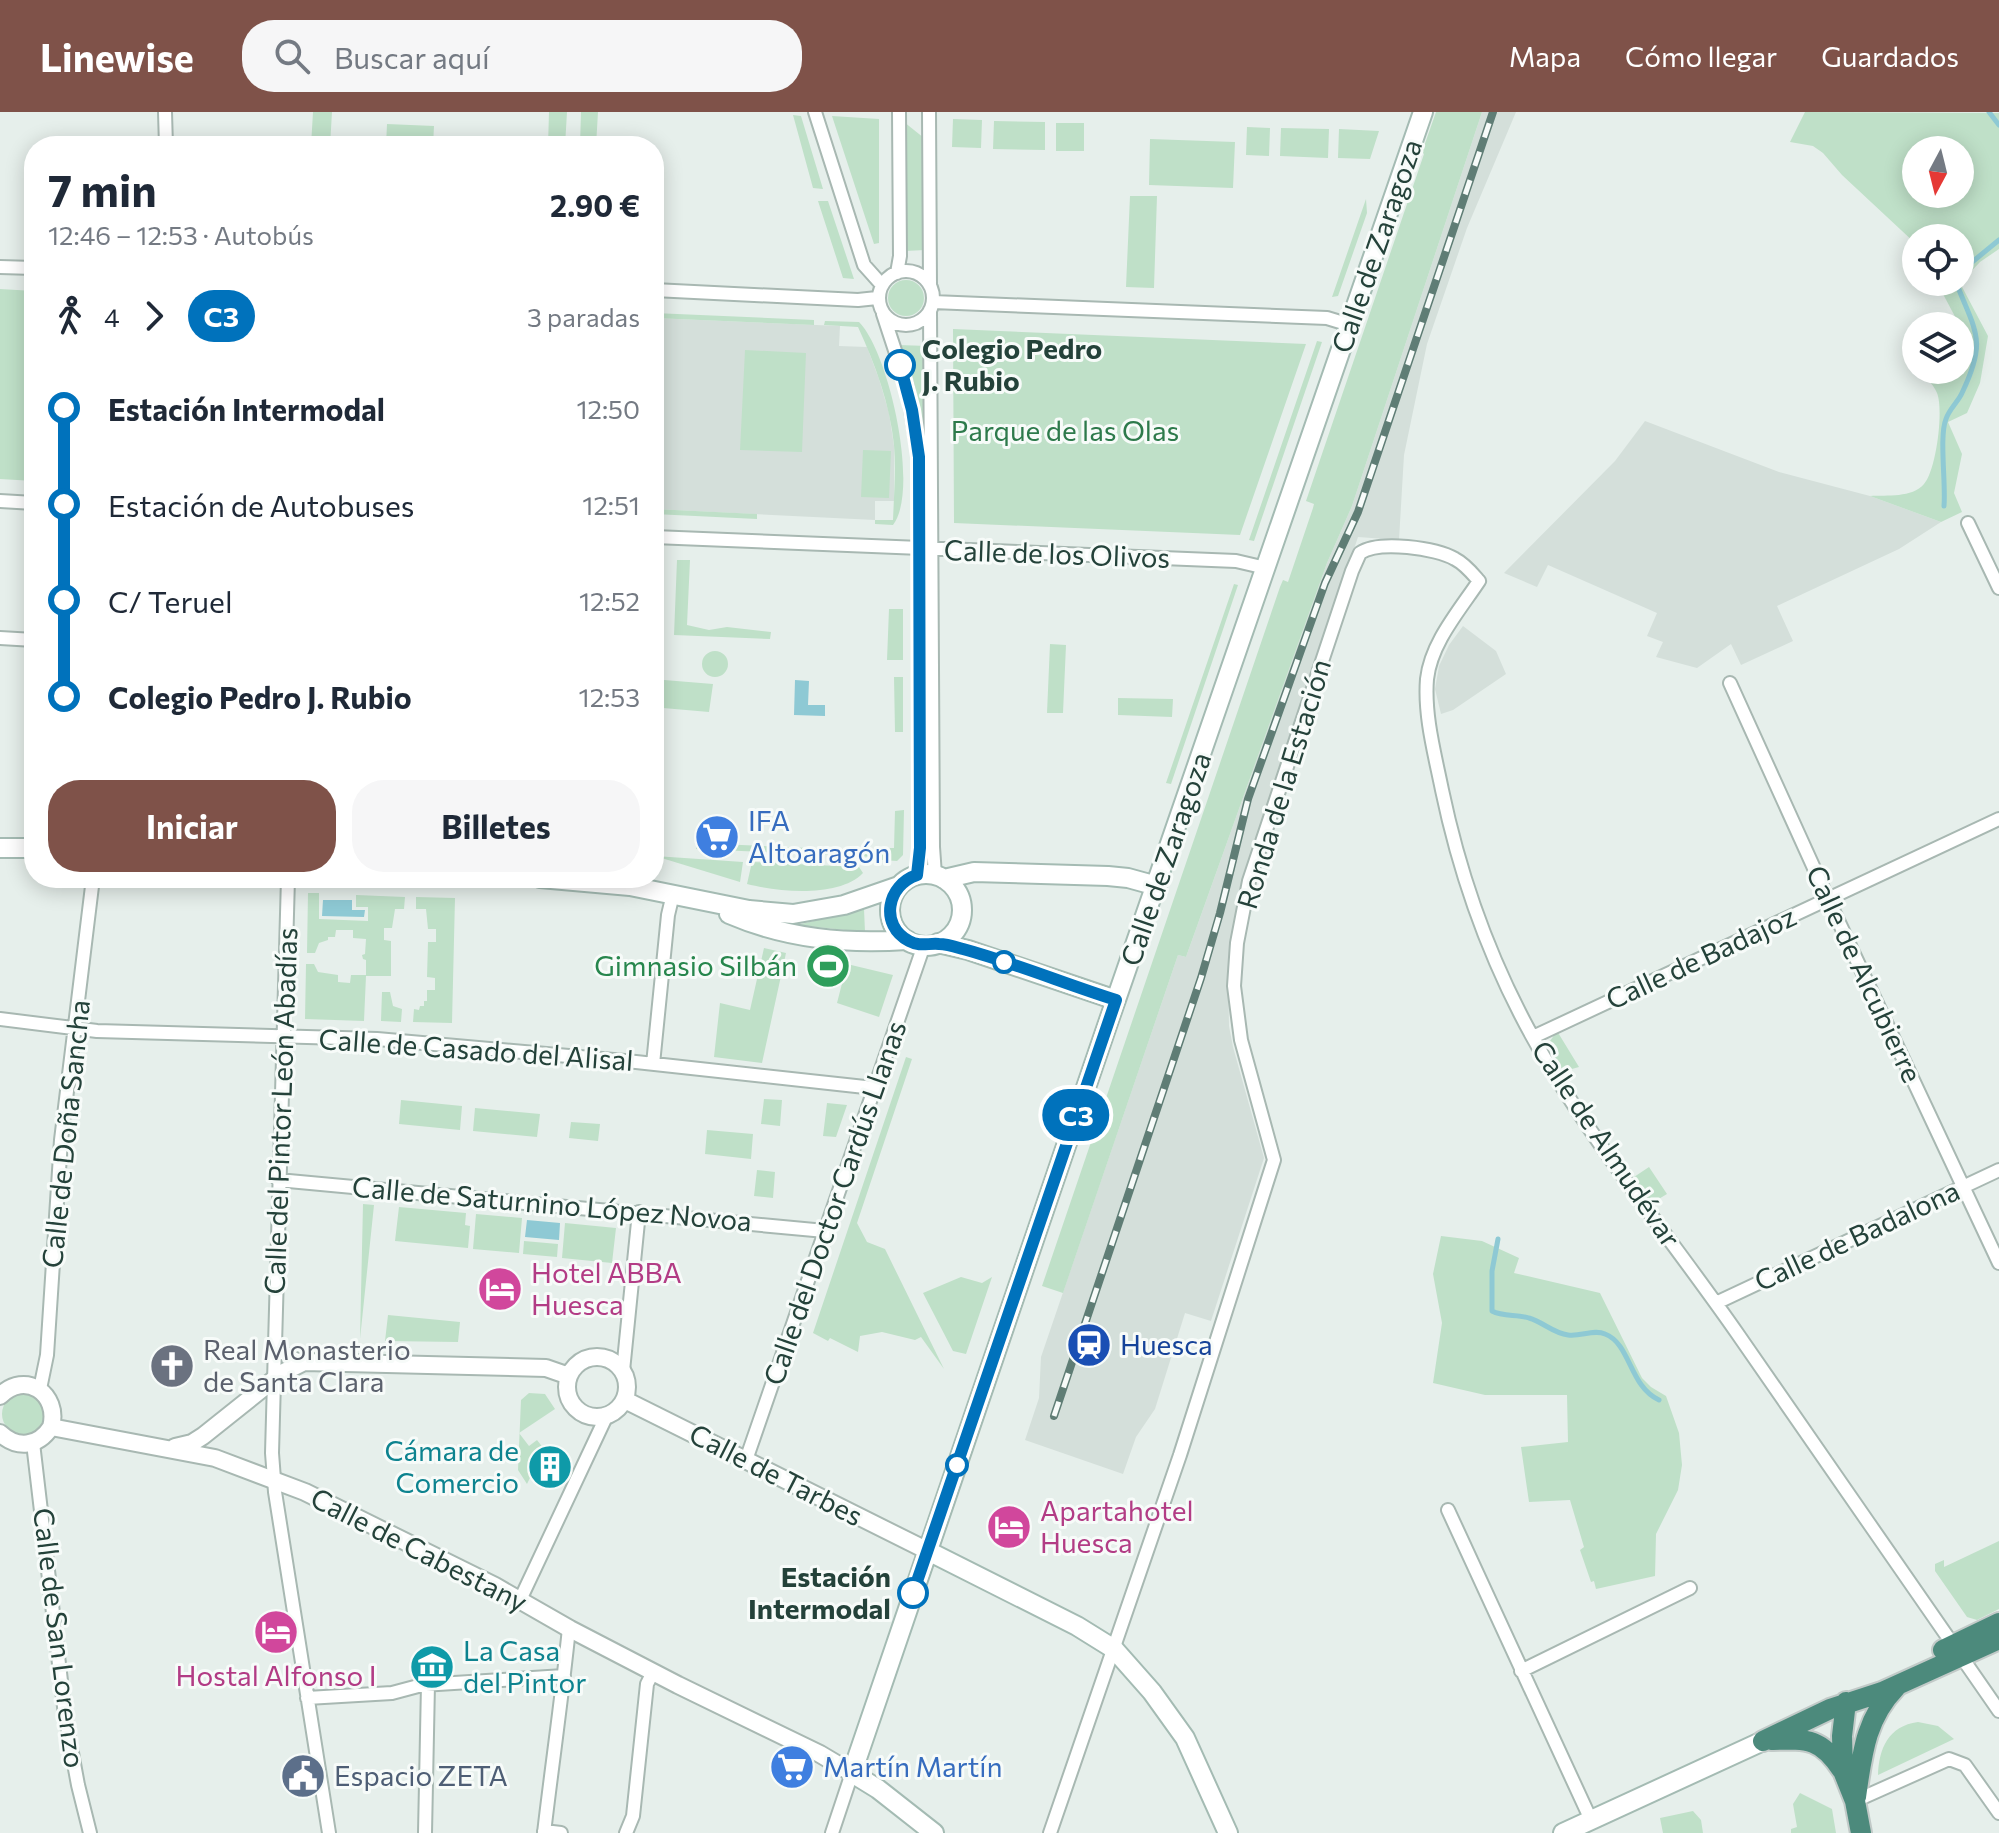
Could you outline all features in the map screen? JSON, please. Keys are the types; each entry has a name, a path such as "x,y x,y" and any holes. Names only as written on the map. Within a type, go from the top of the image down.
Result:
{"highway":[{"path":"1763,1741 1838,1705 1899,1685 1999,1623"},
{"path":"1838,1705 1866,1686 1958,1650 1999,1639"},
{"path":"1851,1767 1873,1717 1899,1685"},
{"path":"1838,1705 1861,1833"},
{"path":"1763,1741 1801,1740 1819,1744 1851,1767"}],"main road":[{"name":"Calle de Zaragoza","path":"852,1773 1423,112"},
{"path":"0,848 24,848"},
{"path":"636,888 793,914 844,905 932,876 974,872 1128,878 1157,886"},
{"path":"899,886 892,898 890,911 893,925 923,943 946,939 958,926 962,908 956,891 932,876"},
{"path":"702,901 764,927 797,936 840,941 923,943 968,950 1116,1000"},
{"path":"928,1551 1077,1626 1114,1649 1152,1692 1185,1738 1228,1833"},
{"path":"1563,1833 1763,1741"},
{"path":"852,1773 878,1789 934,1833"}],"street":[{"path":"165,112 166,136"},
{"path":"815,112 864,265 881,284"},
{"path":"897,273 900,256 899,112"},
{"path":"929,112 932,306 920,848 932,876"},
{"path":"0,267 24,268"},
{"path":"925,548 916,433 907,387 877,298 881,284 897,273 914,273 930,285"},
{"path":"664,290 858,300 877,298"},
{"path":"932,306 1327,318 1350,325"},
{"path":"883,314 897,323 913,323 923,319 932,306"},
{"path":"0,501 24,502"},
{"path":"1968,523 1999,588"},
{"name":"Calle de los Olivos","path":"664,537 1236,561 1266,568"},
{"name":"Ronda de la Estación","path":"1114,1649 1274,1160 1241,1040 1234,986 1237,943 1249,881 1352,571 1360,553 1367,548 1409,548 1453,557 1479,581"},
{"name":"Calle de Almudévar","path":"1479,581 1441,640 1427,679 1431,728 1452,839 1481,927 1504,980 1533,1037 1579,1113 1716,1303 1999,1711"},
{"path":"0,638 24,639"},
{"name":"Calle de Alcubierre","path":"1730,683 1999,1263"},
{"name":"Calle de Badajoz","path":"1533,1037 1999,819"},
{"name":"Calle de Doña Sancha","path":"40,1389 47,1355 64,1116 92,888"},
{"name":"Calle del Pintor León Abadías","path":"288,888 274,1344 274,1479 329,1833"},
{"path":"653,1064 668,915 673,894"},
{"name":"Calle del Doctor Cardús Llanas","path":"746,1460 923,943"},
{"name":"Calle de Casado del Alisal","path":"0,1019 97,1031 377,1039 874,1088"},
{"name":"Calle de Badalona","path":"1716,1303 1999,1170"},
{"name":"Calle de Saturnino López Novoa","path":"278,1180 825,1231"},
{"path":"623,1371 610,1360 593,1357 578,1364 569,1376 567,1393 575,1408 589,1417 606,1417 617,1411 625,1400 628,1389 623,1371 639,1212"},
{"path":"274,1344 287,1356 304,1362 546,1368 569,1376"},
{"path":"167,1448 192,1443 288,1369 304,1362"},
{"path":"0,1393 19,1384 40,1389 53,1410 51,1427 33,1443 16,1443 0,1433"},
{"path":"256,1396 274,1404"},
{"name":"Calle de Tarbes","path":"625,1400 928,1551"},
{"path":"520,1600 606,1417"},
{"name":"Calle de Cabestany","path":"51,1427 215,1458 305,1492 852,1773"},
{"name":"Calle de San Lorenzo","path":"33,1443 65,1715 90,1833"},
{"path":"279,1508 305,1492"},
{"path":"1448,1510 1591,1820"},
{"path":"1521,1671 1690,1588"},
{"path":"561,1833 544,1832 569,1628"},
{"path":"1050,1833 1114,1649"},
{"path":"626,1833 633,1816 647,1684 653,1672"},
{"path":"307,1698 392,1693 428,1684 564,1676"},
{"path":"425,1833 428,1684"},
{"path":"1855,1801 1949,1759 1965,1765 1999,1813"},
{"name":"Calle de Zaragoza","path":"832,1833 852,1773"}],"shaded area":[{"path":"1482,112 1516,112 1467,228 1427,344 1404,455 1399,540 1358,537 1244,880 1238,907 1228,967 1229,1026 1264,1158 1211,1321 1185,1313 1155,1409 1136,1437 1123,1474 1025,1440 1039,1398 1041,1357 1178,955 1186,957 1327,563 1352,506"},
{"path":"664,318 840,326 839,346 867,347 889,413 894,446 894,501 875,501 875,520 664,509"},
{"path":"1645,421 1779,472 1870,496 1941,522 1899,549 1777,606 1793,641 1741,665 1731,644 1697,668 1656,657 1663,642 1647,636 1657,613 1548,565 1537,587 1504,573 1615,461"},
{"path":"1463,626 1496,651 1506,674 1453,710 1441,714 1435,689 1439,666"}],"green space":[{"path":"313,112 332,112 331,136 312,136"},
{"path":"549,112 567,112 566,136 548,136"},
{"path":"581,112 598,112 597,136 580,136"},
{"path":"1436,112 1482,112 1352,506 1327,563 1186,957 1178,955 1063,1293 1042,1286 1280,587 1283,580 1288,582 1313,508 1314,504 1306,501"},
{"path":"1805,112 1999,113 1999,249 1974,268 1974,224 1902,224 1902,231 1813,146 1790,142"},
{"path":"793,115 801,116 823,189 813,188"},
{"path":"832,116 879,119 879,243 874,244"},
{"path":"953,119 982,120 981,148 952,147"},
{"path":"994,121 1045,122 1045,150 993,149"},
{"path":"904,122 924,138 925,250 905,251"},
{"path":"1056,123 1084,123 1084,151 1056,151"},
{"path":"387,124 434,126 434,136 386,136"},
{"path":"1247,127 1270,128 1269,156 1246,155"},
{"path":"1281,128 1329,129 1328,158 1280,156"},
{"path":"1339,129 1379,131 1370,159 1338,158"},
{"path":"1150,139 1235,142 1233,188 1149,185"},
{"path":"1130,196 1157,196 1154,288 1126,287"},
{"path":"1366,199 1367,213 1338,296 1332,297"},
{"path":"818,201 828,201 854,279 843,278"},
{"path":"906,280 918,286 924,298 918,310 906,316 894,310 888,298 894,286"},
{"path":"0,289 24,290 24,480 0,479"},
{"path":"1944,296 1967,296 1988,336 1980,383 1967,413 1948,422 1962,454 1954,493 1962,512 1941,522 1870,496 1913,492 1924,484 1932,467 1939,426 1939,401 1931,384 1974,384 1974,312 1953,312"},
{"path":"664,313 814,320 814,325 664,318"},
{"path":"825,321 859,322 881,361 902,453 901,507 893,525 875,524 875,520 893,520 894,445 881,384 858,327 824,325"},
{"name":"Parque de las Olas","path":"953,329 1306,344 1240,535 954,523"},
{"path":"1317,341 1322,342 1254,541 1249,540"},
{"path":"898,345 928,346 928,520 923,520 921,433"},
{"path":"745,350 806,353 802,452 740,450"},
{"path":"863,450 891,451 889,498 861,497"},
{"path":"664,509 757,514 757,519 664,514"},
{"path":"677,560 690,560 687,625 709,630 727,627 771,632 770,639 674,635"},
{"path":"1234,584 1238,585 1171,784 1166,783"},
{"path":"889,609 903,609 903,660 887,660"},
{"path":"1050,644 1066,645 1063,713 1047,713"},
{"path":"715,651 724,655 728,664 724,673 715,677 706,673 702,664 706,655"},
{"path":"894,677 903,677 903,732 895,732"},
{"path":"664,680 713,684 709,712 664,708"},
{"path":"1118,698 1173,699 1172,717 1118,715"},
{"path":"904,810 903,855 897,861 882,860 882,848 894,848 895,811"},
{"path":"697,843 877,851 877,857 696,849"},
{"path":"664,857 743,862 740,882 664,859"},
{"path":"752,862 859,867 863,873 852,881 824,890 791,891 747,884"},
{"path":"308,893 319,893 319,919 368,921 368,907 356,907 356,895 405,897 404,909 395,909 392,928 384,928 384,940 391,941 391,976 366,976 364,1021 305,1019 306,964 314,964 318,972 338,975 338,982 350,983 351,975 366,975 366,960 362,955 365,954 366,939 353,938 353,930 336,930 335,937 328,937 328,940 319,943 315,953 307,953"},
{"path":"416,897 455,898 452,1023 413,1022 414,1009 419,1010 427,1001 427,990 435,990 435,978 427,977 428,942 436,942 436,929 428,929 426,909 416,909"},
{"path":"864,909 865,932 797,925"},
{"path":"764,948 786,953 762,1063 714,1057 720,1003 750,1010"},
{"path":"847,964 893,975 879,1017 837,1003"},
{"path":"382,992 390,992 393,1006 402,1009 401,1022 381,1021"},
{"path":"1557,1031 1579,1067 1561,1072 1548,1044"},
{"path":"906,1057 912,1059 857,1223 867,1242 885,1249 944,1369 921,1337 915,1340 882,1332 860,1336 858,1352 813,1333"},
{"path":"764,1099 782,1100 780,1126 761,1124"},
{"path":"401,1100 462,1106 460,1130 399,1124"},
{"path":"827,1103 847,1105 836,1137 823,1136"},
{"path":"475,1108 540,1114 537,1137 473,1131"},
{"path":"571,1122 600,1124 598,1141 569,1138"},
{"path":"707,1130 753,1134 751,1159 705,1154"},
{"path":"1649,1167 1667,1194 1652,1203 1634,1177"},
{"path":"757,1170 775,1172 773,1198 754,1196"},
{"path":"363,1204 374,1205 360,1339"},
{"path":"399,1207 466,1213 465,1225 470,1226 468,1248 395,1241"},
{"path":"476,1214 522,1218 519,1253 473,1249"},
{"path":"565,1223 616,1228 612,1263 562,1258"},
{"path":"1441,1236 1482,1241 1519,1258 1514,1273 1600,1293 1642,1378 1666,1396 1679,1433 1682,1465 1678,1490 1656,1534 1655,1576 1596,1589 1580,1550 1584,1547 1570,1500 1529,1502 1521,1447 1568,1442 1567,1395 1485,1395 1433,1383 1442,1323 1433,1274"},
{"path":"524,1241 558,1244 557,1257 523,1254"},
{"path":"961,1277 982,1283 992,1277 966,1354 953,1351 923,1293"},
{"path":"388,1315 460,1322 458,1342 385,1341"},
{"path":"23,1393 38,1399 44,1414 38,1429 23,1435 8,1429 2,1414 8,1399"},
{"path":"529,1393 545,1394 555,1409 520,1433 521,1400"},
{"path":"520,1434 529,1446 537,1440 544,1449 527,1484 518,1470"},
{"path":"1999,1541 1999,1609 1977,1620 1967,1617 1935,1571 1935,1564 1944,1560 1944,1567"},
{"path":"1918,1722 1938,1726 1954,1739 1878,1775 1880,1756 1887,1740 1899,1728"},
{"path":"1800,1793 1832,1809 1836,1833 1791,1833 1791,1829 1797,1827 1793,1804"},
{"path":"1693,1811 1701,1820 1703,1833 1663,1833 1660,1818"}],"water":[{"path":"795,680 809,681 808,705 825,705 825,716 794,715"},
{"path":"323,900 352,900 352,910 365,910 364,917 322,916"},
{"path":"527,1220 560,1223 559,1240 525,1237"}],"waterway":[{"path":"1989,112 1999,125"},
{"path":"1974,261 1999,240"},
{"path":"1944,506 1944,427 1947,415 1970,375 1977,347 1973,325 1962,296"},
{"path":"1498,1239 1492,1271 1492,1311 1529,1318 1568,1335 1605,1334 1620,1347 1649,1394 1659,1400"}],"railway":[{"path":"1054,1416 1201,978 1248,799 1325,583 1358,512 1493,112"}],"bus line":[{"name":"C3","path":"900,365 912,410 919,457 920,848 917,875 903,882 892,898 890,911 893,925 901,936 912,943 938,943 968,950 1116,1000 913,1593"}],"place":[{"name":"Colegio Pedro J. Rubio","path":"900,365"},
{"name":"IFA Altoaragón","path":"717,837"},
{"name":"Gimnasio Silbán","path":"828,966"},
{"name":"Hotel ABBA Huesca","path":"500,1289"},
{"name":"Huesca","path":"1089,1345"},
{"name":"Real Monasterio de Santa Clara","path":"172,1366"},
{"name":"Cámara de Comercio","path":"550,1467"},
{"name":"Apartahotel Huesca","path":"1009,1527"},
{"name":"Estación Intermodal","path":"913,1593"},
{"name":"Hostal Alfonso I","path":"276,1632"},
{"name":"La Casa del Pintor","path":"432,1667"},
{"name":"Martín Martín","path":"792,1767"},
{"name":"Espacio ZETA","path":"303,1776"}]}
